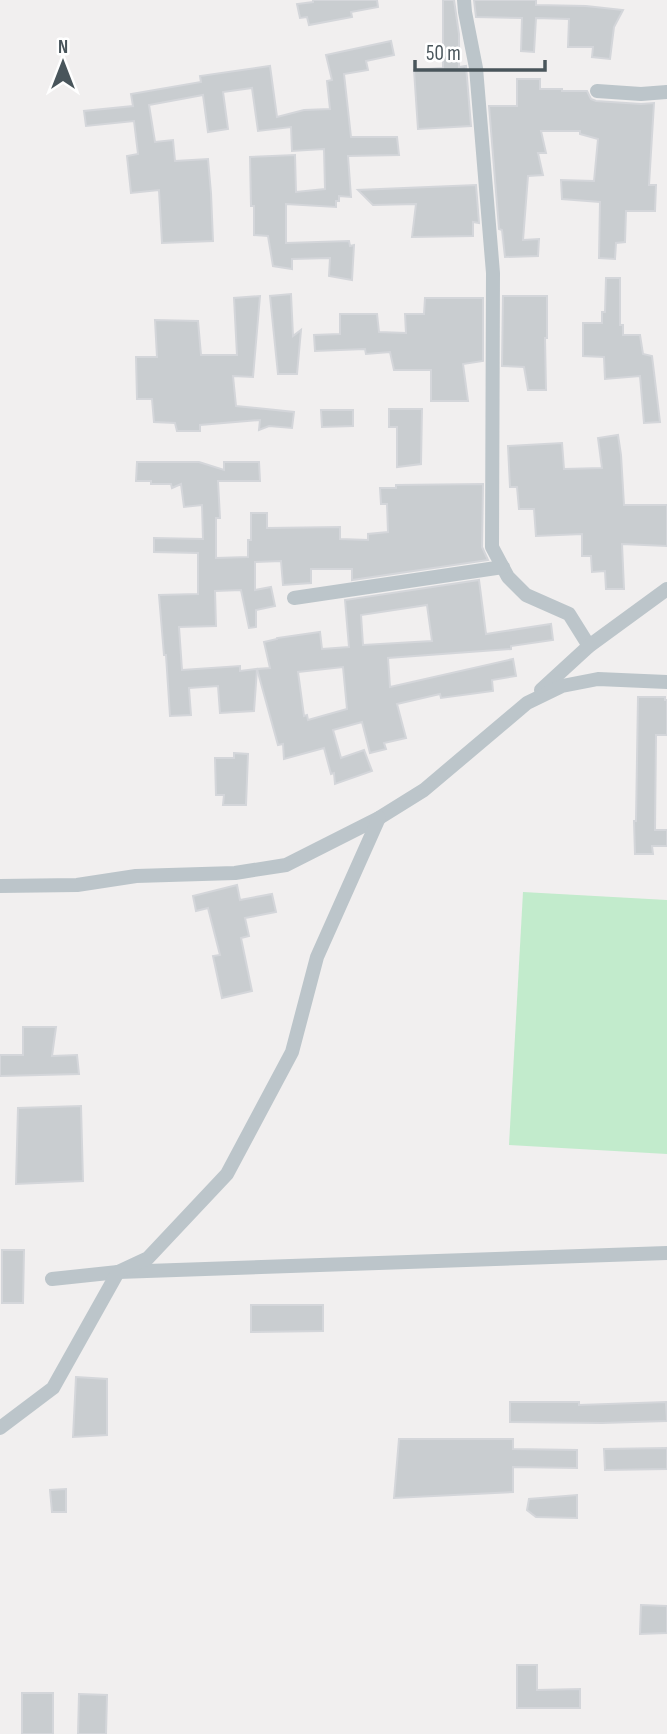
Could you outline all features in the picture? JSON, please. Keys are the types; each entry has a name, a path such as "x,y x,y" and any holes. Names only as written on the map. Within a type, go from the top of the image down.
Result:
{"street":[{"path":"464,0 476,68 492,260 492,547 508,577 526,595 569,614 589,646"},
{"path":"597,91 641,94 667,92"},
{"path":"294,598 503,567"},
{"path":"0,887 235,873 286,865 379,818 424,790 527,703 589,646 667,589"},
{"path":"527,703 562,685 598,679 667,682"},
{"path":"0,1428 53,1388 118,1272 148,1258 228,1174 292,1052 317,957 379,818"},
{"path":"52,1279 118,1272 667,1252"}],"green space":[{"path":"523,892 667,900 667,1154 509,1145"}],"building":[{"path":"313,0 377,0 378,7 351,12 352,17 309,25 307,17 300,18 297,4"},
{"path":"443,0 454,0 459,34 459,67 466,66 471,126 418,129 414,70 443,68"},
{"path":"474,0 536,0 536,5 623,10 614,27 610,59 592,57 593,47 568,47 569,19 536,18 534,52 521,51 522,18 476,17"},
{"path":"391,41 394,55 366,61 368,70 344,74 351,137 397,137 399,155 348,156 351,197 339,196 336,207 286,204 286,243 349,241 350,246 354,245 352,280 329,276 330,258 292,259 292,269 273,266 268,236 254,235 250,157 295,155 296,192 325,189 324,149 292,151 291,127 258,131 252,88 223,92 228,129 208,132 203,95 149,105 155,142 173,140 175,161 208,159 213,241 162,243 159,190 131,193 127,156 138,154 134,121 86,126 84,111 133,106 131,94 201,82 200,76 270,66 277,117 304,110 330,109 327,81 332,80 326,55"},
{"path":"517,79 540,79 540,89 587,91 591,99 596,101 654,103 649,185 656,185 655,211 626,211 625,242 616,243 615,259 599,258 600,202 562,199 561,180 594,181 598,139 580,134 580,131 541,131 546,153 538,153 543,175 528,176 523,240 539,239 538,256 505,257 502,230 499,229 489,106 517,106"},
{"path":"476,185 479,223 473,222 473,236 412,237 416,204 373,205 358,190"},
{"path":"606,278 620,278 620,325 623,325 623,335 640,335 643,354 652,356 660,422 644,423 640,376 605,379 604,357 583,356 583,323 602,323"},
{"path":"291,294 293,336 301,330 297,374 278,374 270,296"},
{"path":"260,296 253,377 233,376 236,406 294,412 292,428 269,426 259,430 260,420 200,425 200,431 177,431 175,423 154,422 152,399 137,399 136,357 157,357 155,320 198,321 201,355 237,355 234,298"},
{"path":"503,296 547,296 546,390 528,390 524,367 502,366"},
{"path":"425,298 483,298 483,361 463,364 468,401 431,401 431,370 394,370 390,352 366,354 365,349 315,351 314,335 340,334 340,314 377,314 379,332 406,333 405,314 424,314"},
{"path":"389,409 422,409 421,464 397,467 397,427 389,427"},
{"path":"321,410 353,410 353,426 322,427"},
{"path":"618,435 624,505 667,505 667,546 622,544 624,589 606,589 605,571 592,572 591,556 582,556 582,534 536,536 534,509 519,509 517,487 510,487 508,446 562,443 564,469 602,468 598,438"},
{"path":"137,462 199,462 224,470 224,462 259,462 260,481 218,481 220,518 216,518 216,558 248,557 251,513 267,513 267,528 340,527 340,539 368,540 368,534 388,532 387,504 381,504 380,488 396,488 396,485 483,484 482,547 488,560 352,580 352,569 311,569 311,583 283,585 281,561 255,562 255,590 271,587 275,606 256,610 256,627 249,628 241,590 215,591 216,626 179,627 182,670 240,666 240,671 257,669 254,711 220,713 218,686 189,688 191,715 170,716 159,595 198,594 198,553 154,552 154,538 203,539 202,505 184,507 181,484 172,488 171,484 136,481"},
{"path":"479,580 486,634 551,624 553,640 511,646 511,649 388,658 390,687 513,659 516,676 492,680 493,691 441,698 440,694 397,704 406,738 384,743 386,749 370,753 362,722 333,730 341,758 364,750 372,771 335,784 334,773 331,774 324,748 284,759 283,744 278,745 257,669 270,668 264,642 277,638 320,632 322,649 349,647 345,600","holes":["427,605 432,641 363,645 361,615","343,667 347,709 308,720 307,715 304,716 298,672"]},
{"path":"638,697 665,697 667,700 667,735 656,735 655,830 667,830 667,846 652,846 653,854 635,854"},
{"path":"234,753 248,754 246,805 223,805 224,795 216,795 215,758 234,758"},
{"path":"237,885 240,900 272,894 276,912 245,918 249,936 241,938 252,991 222,998 213,956 220,955 208,908 196,911 193,896"},
{"path":"23,1027 56,1027 52,1056 77,1055 79,1074 0,1076 0,1055 23,1055"},
{"path":"81,1106 83,1181 16,1184 18,1108"},
{"path":"2,1250 24,1250 23,1303 2,1303"},
{"path":"251,1305 323,1305 323,1331 251,1332"},
{"path":"76,1377 107,1379 107,1435 73,1437"},
{"path":"510,1402 579,1402 579,1405 666,1402 667,1421 510,1422"},
{"path":"399,1439 513,1439 513,1449 577,1450 577,1468 513,1467 513,1492 394,1498"},
{"path":"667,1448 667,1469 605,1470 604,1449"},
{"path":"66,1489 66,1512 52,1512 50,1490"},
{"path":"577,1495 577,1518 536,1517 527,1510 529,1499"},
{"path":"641,1605 667,1606 667,1633 640,1634"},
{"path":"517,1665 537,1665 537,1690 580,1689 580,1708 517,1708"},
{"path":"22,1693 53,1693 53,1734 22,1734"},
{"path":"79,1694 107,1695 106,1734 78,1734"}]}
